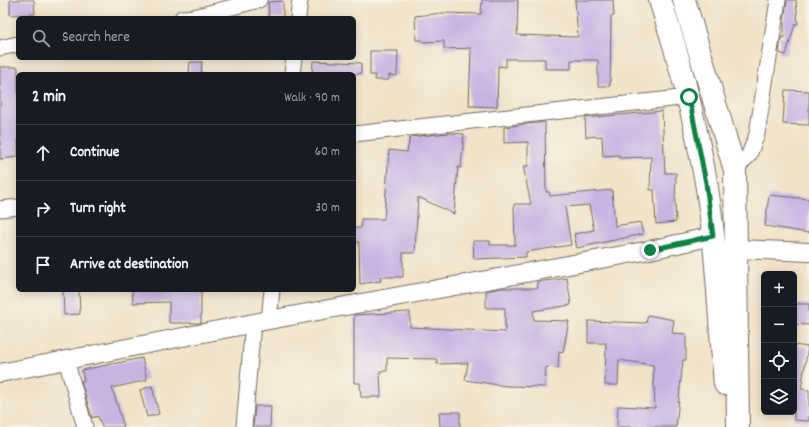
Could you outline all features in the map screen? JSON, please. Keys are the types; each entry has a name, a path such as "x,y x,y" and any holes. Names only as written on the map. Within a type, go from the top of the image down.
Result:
{"main road":[{"path":"660,0 689,97 706,183 713,236 726,398 725,427"},
{"path":"684,0 735,170 738,427"}],"street":[{"path":"198,16 259,0"},
{"path":"298,16 300,0"},
{"path":"735,170 749,155 757,134 778,0"},
{"path":"0,48 16,44"},
{"path":"292,72 294,60"},
{"path":"356,134 689,97"},
{"path":"0,209 16,207"},
{"path":"0,373 261,321 650,250 713,236"},
{"path":"736,249 809,252"},
{"path":"244,427 261,321 271,292"},
{"path":"66,360 85,427"}],"building":[{"path":"10,0 34,0 35,14 10,15"},
{"path":"482,0 518,0 517,35 578,37 575,0 613,0 614,16 611,16 610,86 598,86 598,60 571,60 571,69 545,69 545,59 506,59 506,67 498,66 497,107 469,106 471,48 444,49 444,41 423,42 422,40 416,40 415,16 443,13 481,14"},
{"path":"787,0 796,0 798,24 795,24 786,55 779,53 781,37 784,38 784,21"},
{"path":"283,1 283,16 269,16 268,2"},
{"path":"370,51 398,51 397,76 389,75 389,80 375,80 375,75 370,75"},
{"path":"313,61 361,63 361,74 356,74 356,72 312,72"},
{"path":"190,62 202,62 201,72 189,72"},
{"path":"0,67 18,67 18,72 16,72 16,157 0,159"},
{"path":"785,90 809,91 809,125 783,124"},
{"path":"662,111 665,173 676,173 676,222 656,224 654,190 650,190 651,157 619,158 619,155 603,156 602,136 586,137 585,118"},
{"path":"545,122 546,192 549,192 550,196 612,190 615,226 640,222 643,234 577,248 574,234 594,230 589,205 565,207 571,245 526,252 526,257 474,259 473,241 490,241 490,245 515,245 514,204 531,204 523,166 528,166 528,142 504,143 504,127"},
{"path":"449,133 464,134 461,168 458,167 454,214 418,197 415,253 403,253 403,277 380,277 381,281 360,284 359,242 356,242 356,228 361,228 361,219 384,219 389,150 407,152 410,137"},
{"path":"769,195 809,199 809,233 765,226"},
{"path":"567,278 571,305 533,311 534,320 569,321 563,352 559,351 558,368 546,367 545,387 507,386 465,380 468,363 437,364 437,359 387,358 387,371 380,371 381,397 361,397 360,383 354,383 354,315 410,312 410,327 505,332 505,308 486,308 486,291 501,288 538,288 537,282"},
{"path":"63,292 79,292 80,314 64,315"},
{"path":"132,292 201,292 201,323 169,323 169,302 133,303"},
{"path":"797,304 809,304 809,325 797,324"},
{"path":"648,315 674,320 672,333 686,334 686,360 683,360 676,427 617,427 618,406 655,408 653,365 619,360 618,385 605,385 606,343 588,343 588,321 646,323"},
{"path":"797,345 808,347 801,389 809,390 809,421 794,420 794,415 797,415"},
{"path":"142,358 147,380 112,388 124,427 102,427 98,416 92,418 81,381 84,381 82,370"},
{"path":"152,386 159,414 147,417 140,390"},
{"path":"255,406 271,406 270,427 253,427"},
{"path":"439,412 460,412 460,427 440,427"}],"route":[{"path":"650,250 713,236 706,183 689,97"}]}
